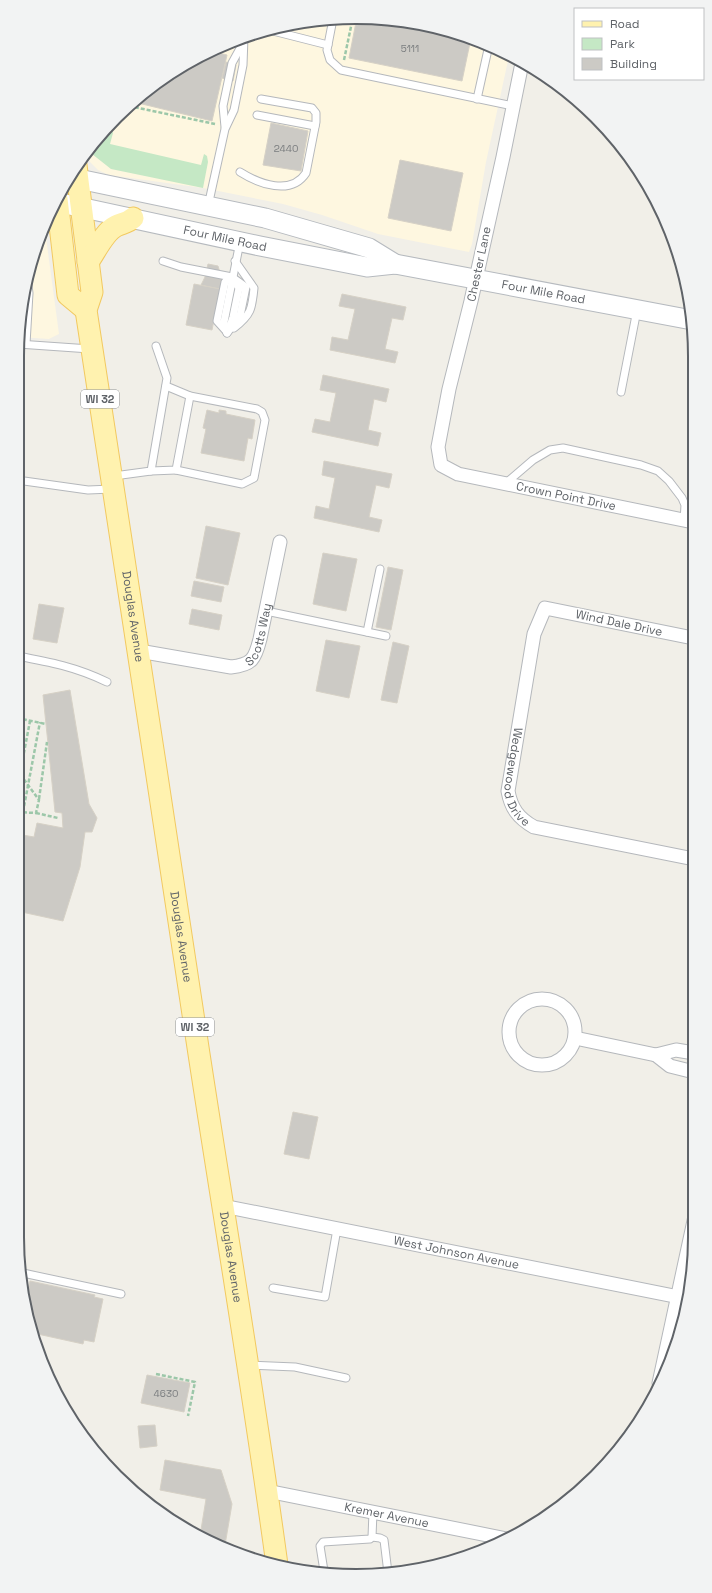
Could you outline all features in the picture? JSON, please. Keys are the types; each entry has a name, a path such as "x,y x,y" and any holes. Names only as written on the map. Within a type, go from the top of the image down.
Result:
{"main road":[{"name":"Four Mile Road","path":"78,175 265,218 369,248 395,264"},
{"name":"Douglas Avenue","path":"75,179 82,207 92,292 86,310 248,1365 276,1559"},
{"name":"Four Mile Road","path":"62,202 240,242 367,268 395,264 686,319"},
{"path":"58,209 68,295 86,310"},
{"path":"88,262 108,233 116,226 126,223 133,218"}],"street":[{"name":"Chester Lane","path":"441,465 438,447 449,389 476,279 521,68"},
{"name":"Crown Point Drive","path":"441,465 458,474 688,521"},
{"name":"Scotts Way","path":"139,651 230,667 242,666 251,662 257,652 280,542"},
{"name":"Wind Dale Drive","path":"545,608 688,637"},
{"name":"Wedgewood Drive","path":"545,608 534,634 509,780 508,790 510,803 516,813 524,821 534,827 688,858"},
{"path":"538,999 548,999 558,1003 566,1009 572,1018 575,1028 574,1038 571,1049 563,1057 553,1063 542,1065 531,1063 521,1057 514,1049 510,1038 510,1027 513,1016 519,1008 528,1002 538,999"},
{"path":"574,1038 656,1055 676,1050 688,1052"},
{"path":"656,1055 670,1066 688,1070"},
{"name":"West Johnson Avenue","path":"223,1206 683,1298"},
{"path":"672,1336 682,1301"},
{"name":"Kremer Avenue","path":"267,1491 498,1537"}],"lane":[{"path":"332,25 327,50 330,60 341,70 513,106"},
{"path":"280,33 328,45"},
{"path":"208,206 225,129 234,110 243,65 244,44"},
{"path":"225,129 223,106 232,63 242,45"},
{"path":"477,99 488,51"},
{"path":"240,172 258,182 267,185 290,186 302,179 306,172 316,113 312,108 260,99"},
{"path":"257,116 315,126"},
{"path":"227,332 224,322 240,242"},
{"path":"163,261 181,267 232,277 246,287 240,316 227,332"},
{"path":"227,332 246,319 250,314 254,288 235,261"},
{"path":"28,302 26,344 92,349"},
{"path":"621,392 637,310"},
{"path":"151,471 167,378 156,346"},
{"path":"24,481 88,490 151,471 176,470 242,484 254,478 265,420 262,412 257,409 190,396 166,386"},
{"path":"176,470 190,396"},
{"path":"505,484 533,460 550,450 563,448 641,465 658,471 669,481 682,498 688,517"},
{"path":"367,632 380,569"},
{"path":"266,611 386,636"},
{"path":"24,657 67,666 87,672 107,682"},
{"path":"273,1288 326,1297 337,1229"},
{"path":"26,1274 121,1294"},
{"path":"248,1365 296,1367 346,1378"},
{"path":"372,1537 373,1512"},
{"path":"323,1567 320,1546 323,1542 372,1537 384,1540 387,1567"}],"path":[{"path":"341,70 351,24"},
{"path":"136,107 215,124 216,119"},
{"path":"24,719 46,724"},
{"path":"24,752 30,720"},
{"path":"24,807 40,722"},
{"path":"36,813 47,742"},
{"path":"24,780 38,800"},
{"path":"24,812 58,818"},
{"path":"156,1374 195,1382 188,1416"}],"shaded area":[{"path":"356,24 399,27 442,35 483,49 508,61 486,162 472,244 469,252 378,234 322,215 283,204 203,188 109,175 98,170 89,160 93,154 121,121 137,106 172,80 209,58 229,49 270,35 291,30 334,25"},
{"path":"46,238 59,334 49,339 25,337 30,291 35,270"}],"green space":[{"path":"112,131 113,133 110,144 201,165 204,154 207,156 208,162 203,188 111,169 93,155"}],"building":[{"path":"356,24 421,30 470,44 462,81 349,58"},
{"path":"220,53 227,55 212,121 140,104 190,68"},
{"path":"226,62 236,65 233,81 222,78"},
{"path":"271,123 308,131 301,171 263,165"},
{"path":"400,160 463,173 451,231 388,218"},
{"path":"208,264 218,266 222,280 220,289 201,285 205,277"},
{"path":"194,284 220,289 212,330 186,325"},
{"path":"342,294 406,307 403,320 392,318 385,349 398,352 395,363 330,350 332,337 348,340 355,309 339,306"},
{"path":"323,375 389,389 386,402 374,399 368,430 381,433 378,446 312,432 315,419 330,422 336,393 320,390"},
{"path":"207,410 219,413 219,410 226,411 226,414 255,420 252,439 248,438 244,461 201,453 206,429 203,428"},
{"path":"324,461 392,474 389,488 376,485 369,517 382,520 379,532 314,518 316,506 329,509 335,478 322,475"},
{"path":"206,526 240,533 228,585 196,578"},
{"path":"323,553 357,559 346,611 313,604"},
{"path":"388,567 403,570 391,630 376,627"},
{"path":"194,581 224,587 221,602 191,596"},
{"path":"39,604 64,608 57,643 33,639"},
{"path":"192,609 222,615 219,630 189,624"},
{"path":"326,640 360,646 349,698 316,691"},
{"path":"393,642 409,646 397,703 381,700"},
{"path":"70,690 89,804 97,818 92,832 85,832 80,867 63,921 24,913 24,835 34,837 37,823 63,828 62,813 55,812 43,695"},
{"path":"293,1112 318,1117 309,1159 284,1154"},
{"path":"30,1281 95,1295 94,1297 103,1299 94,1342 84,1340 83,1344 39,1334 28,1290"},
{"path":"147,1375 190,1383 184,1412 141,1403"},
{"path":"155,1425 157,1446 140,1448 138,1426"},
{"path":"165,1460 221,1470 232,1504 225,1542 201,1531 206,1499 160,1490"}]}
